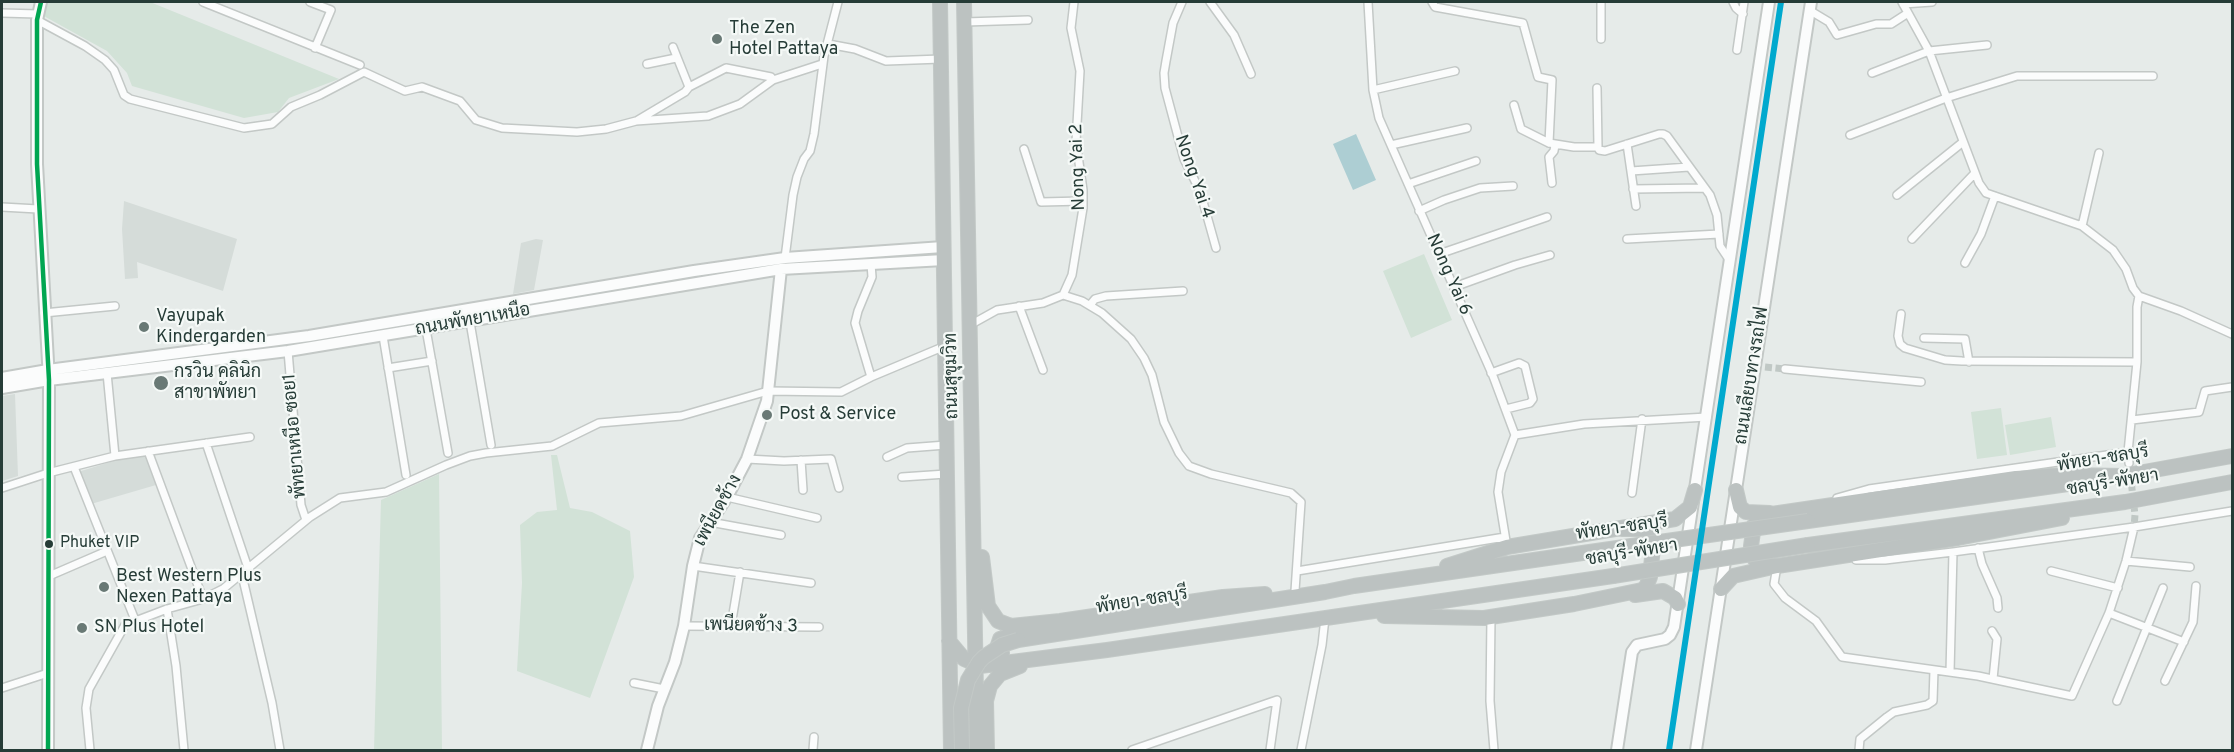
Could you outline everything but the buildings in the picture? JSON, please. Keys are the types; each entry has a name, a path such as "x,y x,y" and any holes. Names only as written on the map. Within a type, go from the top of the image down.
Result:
{"highway":[{"name":"ถนนสุขุมวิท","path":"940,2 951,750"},
{"name":"ถนนสุขุมวิท","path":"964,2 977,750"},
{"path":"941,82 947,93 952,96 960,91 964,80"},
{"path":"944,254 968,253"},
{"path":"946,430 954,419 964,421 972,429"},
{"name":"พัทยา-ชลบุรี","path":"962,750 961,708 968,680 984,657 1002,645 1018,640 1354,586 1624,547 2126,469 2232,456"},
{"path":"1736,490 1740,507 1746,512 1776,512 2016,478 2126,469"},
{"name":"ชลบุรี-พัทยา","path":"1107,650 1614,576 1808,545 2125,502 2232,482"},
{"path":"1410,578 1506,542 1623,529 1678,518 1690,507 1695,490"},
{"path":"1721,589 1733,576 1777,566 2031,525 2125,502"},
{"path":"1776,512 1756,521 1751,546 1752,555 1758,564 1777,566"},
{"path":"974,523 982,559 987,601 992,614 998,621 1011,626 1223,597 1354,586"},
{"path":"1574,604 1645,589 1652,564 1654,546 1652,534 1645,529 1623,529"},
{"path":"1349,614 1491,617 1663,591 1670,593 1678,604"},
{"path":"1060,621 1002,637 998,649 1006,656 1075,650 1107,650"},
{"path":"949,641 964,659 980,666 1107,650"},
{"path":"987,750 986,701 990,686 996,678 1014,667 1107,650"}],"street":[{"path":"41,2 37,17 38,209 48,375 48,750"},
{"path":"203,2 360,66"},
{"path":"310,2 331,10 315,48"},
{"path":"785,258 797,177 810,151 814,134 822,64 838,2"},
{"name":"Nong Yai 2","path":"1063,295 1072,275 1083,201 1076,142 1080,71 1071,28 1074,2"},
{"name":"Nong Yai 4","path":"1182,2 1173,23 1164,73 1165,88 1184,159 1200,191 1216,248"},
{"path":"1210,2 1234,35 1251,74"},
{"name":"Nong Yai 6","path":"1368,2 1373,90 1379,118 1491,373 1515,435"},
{"path":"1432,2 1435,8 1523,23 1538,77 1552,80 1552,144 1554,151 1550,157 1552,183"},
{"path":"1601,2 1601,39"},
{"path":"1733,2 1743,14"},
{"path":"1737,50 1744,2"},
{"path":"1617,750 1632,652 1638,645 1665,639 1674,627 1769,2"},
{"path":"1932,2 1903,3 1929,51 1979,183 1986,193 2082,226 2113,250 2126,269 2133,288 2139,296 2232,334"},
{"path":"1810,6 1829,22 1837,35 1876,24 1891,24 1908,13"},
{"name":"ถนนเลียบทางรถไฟ","path":"1696,750 1736,490 1760,367 1810,6"},
{"path":"2,13 37,17 85,46 105,60 114,70 124,95 130,99 244,129 272,124 291,107 364,72 405,92 422,87 460,101 476,120 502,128 577,132 606,129 636,121 708,116 740,105 773,80 822,64"},
{"path":"964,21 1028,20"},
{"path":"828,44 855,48 886,61 941,59"},
{"path":"1872,73 1929,51 1987,45"},
{"path":"673,47 689,87"},
{"path":"647,64 676,58"},
{"path":"636,121 675,99 689,87 726,68 771,77 773,80"},
{"path":"1373,90 1455,71"},
{"path":"1850,135 1946,99 2017,76 2153,76"},
{"path":"1597,88 1598,147"},
{"path":"1514,105 1521,129 1552,144 1598,147 1599,150 1605,151 1663,134 1714,203 1720,246 1730,261"},
{"path":"1391,145 1467,128"},
{"path":"1897,195 1963,142"},
{"path":"1627,144 1636,206"},
{"path":"1023,149 1041,202 1083,201"},
{"path":"2082,226 2099,153"},
{"path":"1408,184 1476,160"},
{"path":"1631,171 1689,167"},
{"path":"1912,239 1976,173"},
{"path":"1419,211 1480,188 1513,186"},
{"path":"1633,189 1704,188"},
{"path":"1965,263 1981,234 1995,196"},
{"path":"2,207 38,209"},
{"path":"1439,254 1547,217"},
{"path":"1627,239 1719,234"},
{"name":"ถนนพัทยาเหนือ","path":"2,388 48,375 309,336 694,271 785,258 944,254"},
{"name":"ถนนพัทยาเหนือ","path":"2,378 107,373 288,351 781,269 871,264 944,254"},
{"path":"1454,287 1550,255"},
{"path":"871,264 872,277 855,323 871,377"},
{"name":"เพนียดช้าง","path":"647,750 684,626 693,566 700,538 727,497 747,459 767,401 781,269"},
{"path":"1090,305 1095,299 1106,296 1183,291"},
{"path":"970,325 997,310 1043,303 1063,295 1090,305 1102,313 1131,339 1144,358 1152,375 1164,422 1179,453 1189,466 1212,474 1291,493 1301,502 1294,591"},
{"path":"2126,469 2137,362 2139,296"},
{"path":"44,314 115,306"},
{"path":"1019,306 1043,370"},
{"path":"1901,314 1898,336 1900,344 1905,348 1945,360 2137,362"},
{"path":"470,322 491,445"},
{"path":"426,329 448,453"},
{"path":"383,336 406,475"},
{"path":"1924,338 1965,339 1969,362"},
{"path":"90,750 86,708 89,689 125,625 167,609 204,599 224,589 306,520 340,498 386,492 470,456 552,446 599,423 681,416 768,391 841,392 945,346"},
{"name":"พัทยาเหนือ ซอย1","path":"288,351 301,505 306,520"},
{"path":"388,368 432,361"},
{"path":"1491,373 1519,363 1525,366 1533,399 1530,403 1506,410"},
{"path":"1785,369 1921,382"},
{"path":"107,373 115,456"},
{"path":"2132,420 2197,413 2201,409 2205,391 2232,387"},
{"path":"1297,572 1506,542 1498,492 1501,472 1515,435 1580,424 1707,417"},
{"path":"1632,493 1642,419"},
{"path":"2,488 48,473 115,456 250,437"},
{"path":"206,443 248,568"},
{"path":"887,457 906,448 946,445"},
{"path":"148,452 204,599"},
{"path":"1800,509 1869,489 2128,452"},
{"path":"747,459 831,459 839,488"},
{"path":"801,460 802,490"},
{"path":"74,467 135,620"},
{"path":"902,477 946,474"},
{"path":"727,497 817,518"},
{"path":"1817,560 1885,560 1953,552 2134,527 2232,510"},
{"path":"710,522 781,534"},
{"path":"1777,566 1774,584 1785,598 1815,621 1842,657 1993,679 2072,696 2109,613 2126,561 2134,527"},
{"path":"1978,548 1982,564 1997,598 1998,608"},
{"path":"49,576 106,551"},
{"path":"1950,672 1953,552"},
{"path":"2126,561 2190,567"},
{"path":"693,566 812,584"},
{"path":"2051,571 2118,588"},
{"path":"731,626 740,572"},
{"path":"242,574 272,703 280,750"},
{"path":"2165,681 2193,622 2196,586"},
{"path":"2117,701 2163,588"},
{"path":"167,609 176,666 184,750"},
{"path":"2109,613 2148,626 2184,642"},
{"path":"1491,617 1490,701 1494,750"},
{"path":"1301,750 1322,645 1325,618"},
{"name":"เพนียดช้าง 3","path":"684,626 819,627"},
{"path":"1992,631 1997,639 1993,679"},
{"path":"1858,750 1860,739 1894,712 1927,705 1933,701 1934,670"},
{"path":"2,688 48,673"},
{"path":"634,683 664,689"},
{"path":"1132,750 1154,747 1277,700 1268,750"},
{"path":"813,750 814,737"}],"shaded area":[{"path":"124,201 237,239 223,291 137,262 138,278 125,279 122,229"},
{"path":"536,239 543,240 534,290 513,294 521,243"},
{"path":"15,394 18,476 2,481 2,396"},
{"path":"147,456 156,485 91,504 78,472 120,459"}],"green space":[{"path":"45,2 150,2 339,79 289,98 278,112 244,118 132,86 127,73 107,51 42,15"},
{"path":"1424,254 1452,320 1411,338 1383,271"},
{"path":"2001,408 2007,455 1977,459 1971,412"},
{"path":"2051,417 2056,447 2010,455 2005,425"},
{"path":"551,455 557,455 570,508 592,512 630,531 634,577 590,698 517,671 522,583 520,525 537,512 557,510"},
{"path":"439,474 442,750 374,750 381,500"}],"water":[{"path":"1356,134 1376,180 1353,190 1333,144"}],"tunnel":[{"path":"1765,367 1785,369"},
{"path":"2129,463 2135,515 2134,527"}],"transit line":[{"path":"41,2 37,20 37,164 49,380 48,750"},
{"path":"1669,750 1781,2"}],"place":[{"name":"The Zen Hotel Pattaya","path":"717,39"},
{"name":"Vayupak Kindergarden","path":"144,327"},
{"name":"กรวิน คลินิก สาขาพัทยา","path":"161,383"},
{"name":"Post & Service","path":"767,415"},
{"name":"Phuket VIP","path":"49,544"},
{"name":"Best Western Plus Nexen Pattaya","path":"104,587"},
{"name":"SN Plus Hotel","path":"82,628"}]}
